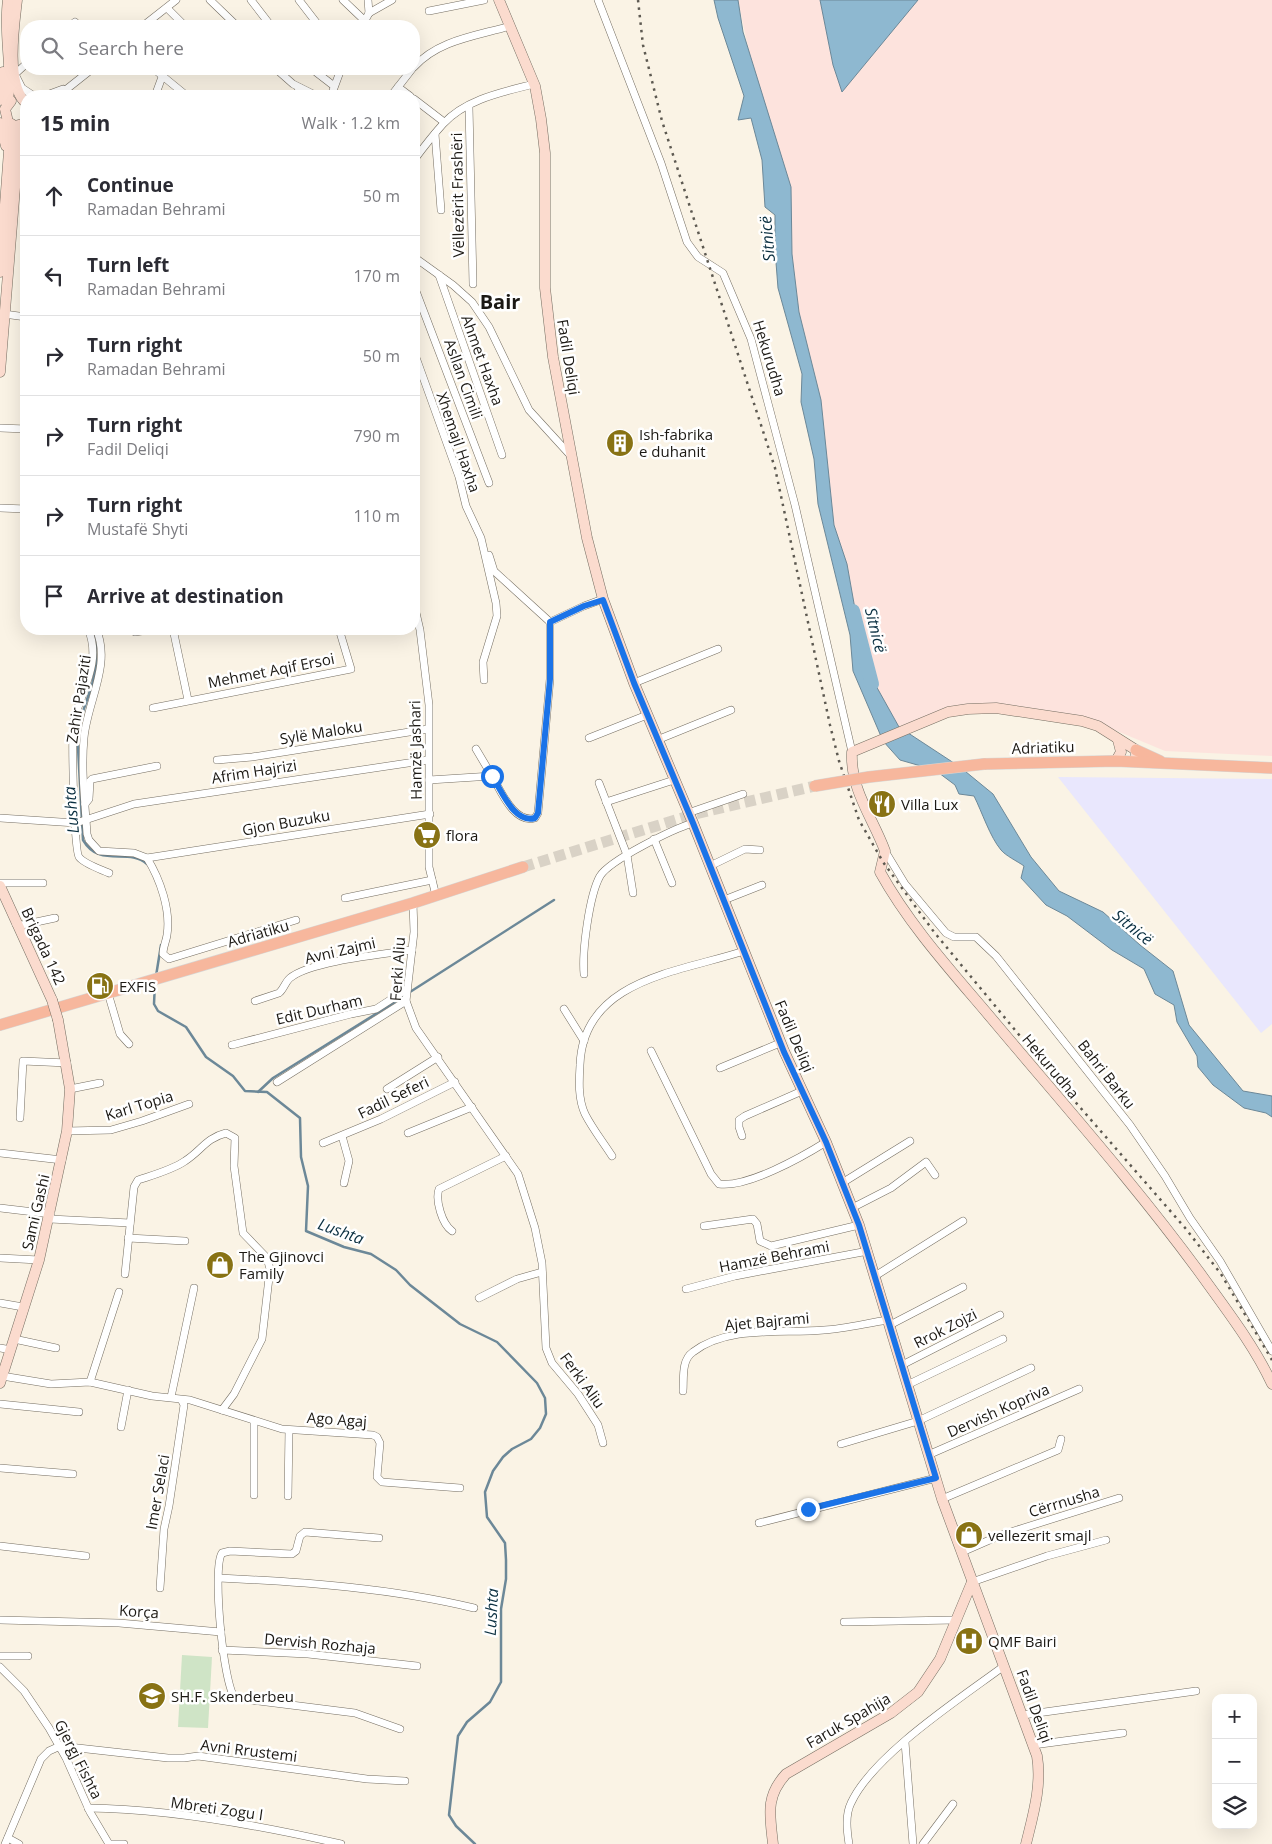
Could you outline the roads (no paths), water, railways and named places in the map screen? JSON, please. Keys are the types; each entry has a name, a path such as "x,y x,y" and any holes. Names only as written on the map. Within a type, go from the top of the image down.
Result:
{"main road":[{"path":"1136,750 1164,762"},
{"name":"Adriatiku","path":"815,786 869,777 984,764 1116,761 1272,768"},
{"name":"Adriatiku","path":"0,1025 413,903 523,867"}],"street":[{"path":"0,10 7,0"},
{"path":"7,0 3,37 10,91 3,103 6,118 20,126"},
{"path":"17,0 14,39 15,74 20,94"},
{"path":"151,20 175,0"},
{"path":"210,0 231,20"},
{"path":"251,0 266,20"},
{"path":"299,0 315,20"},
{"path":"343,0 360,20"},
{"path":"365,20 369,12 368,0"},
{"path":"369,12 392,0"},
{"path":"430,11 484,0"},
{"name":"Fadil Deliqi","path":"499,0 534,84 542,119 545,288 553,357 587,538 603,600 634,683 693,823 780,1043 826,1142 868,1251 942,1498 1033,1745 1040,1773 1026,1844"},
{"name":"Hekurudha","path":"598,0 661,163 687,242 698,257 723,273 751,339 796,505 852,752 851,768 861,803 879,835 885,851 880,872 895,899 956,977 1180,1246 1222,1304 1265,1369 1272,1384"},
{"path":"166,8 179,20"},
{"path":"420,60 439,46 510,26"},
{"path":"15,74 20,69"},
{"path":"15,74 25,90"},
{"path":"66,90 84,75"},
{"path":"284,75 304,90"},
{"path":"320,75 334,86"},
{"path":"333,90 339,75"},
{"path":"396,90 407,75"},
{"path":"157,90 162,77 179,90"},
{"name":"Vëllezërit Frashëri","path":"420,153 444,122 469,106 493,95 534,84"},
{"path":"59,90 72,85"},
{"path":"63,90 72,85"},
{"path":"67,90 72,85"},
{"path":"398,87 402,90"},
{"path":"3,103 13,100 20,101"},
{"path":"420,104 444,122"},
{"name":"Vëllezërit Frashëri","path":"469,106 473,284"},
{"path":"0,123 8,152 4,314 0,372"},
{"path":"8,152 20,129"},
{"path":"0,272 5,226 20,132"},
{"name":"Vëllezërit Frashëri","path":"435,134 441,210"},
{"path":"420,262 466,296 478,310 494,336 529,410 571,456"},
{"name":"Ahmet Haxha","path":"438,275 502,455"},
{"name":"Asllan Cimili","path":"420,302 489,482"},
{"path":"4,314 20,316"},
{"name":"Xhemajl Haxha","path":"420,369 459,476 466,506 494,571 550,622"},
{"path":"0,428 20,429"},
{"path":"0,508 20,509"},
{"name":"Xhemajl Haxha","path":"481,538 498,612 483,662 484,680"},
{"path":"476,749 516,813 524,819 535,818 538,813 550,679 550,622 584,606 603,600"},
{"name":"Hamzë Jashari","path":"420,630 427,681 430,780 429,867 436,896"},
{"path":"91,635 93,660 90,677 74,721 72,736 76,822 75,849 79,858 109,873"},
{"name":"Zahir Pajaziti","path":"85,804 84,736 102,659 97,635"},
{"path":"174,635 188,700"},
{"name":"Mehmet Aqif Ersoi","path":"154,708 352,669 341,635"},
{"path":"634,683 718,649"},
{"path":"852,752 948,712 996,708 1082,721 1098,726 1136,750 1137,754 1132,762"},
{"path":"657,740 731,710"},
{"path":"590,738 647,715"},
{"name":"Sylë Maloku","path":"217,760 252,757 428,730"},
{"path":"72,736 84,736"},
{"path":"1116,761 1121,752 1118,740"},
{"name":"Afrim Hajrizi","path":"0,818 76,822 111,810 177,796 428,760"},
{"path":"157,766 92,779 90,781 89,800 85,804 89,840 99,850 134,853 148,858 164,900 168,923 163,949 166,958 296,920"},
{"path":"430,780 492,776"},
{"path":"606,802 674,780"},
{"path":"599,783 627,856 634,893"},
{"path":"688,813 744,794"},
{"name":"Gjon Buzuku","path":"148,858 430,814"},
{"path":"584,974 586,937 601,875 654,839 693,823"},
{"path":"654,839 672,883"},
{"path":"710,866 745,849 760,850"},
{"name":"Bahri Barku","path":"885,851 905,884 946,933 954,937 976,937 996,956 1130,1125 1220,1261 1272,1352"},
{"path":"345,898 432,880"},
{"path":"0,885 43,883"},
{"name":"Brigada 142","path":"0,885 52,1000 58,1020"},
{"path":"724,900 762,885"},
{"name":"Ferki Aliu","path":"413,903 412,950 406,995 416,1028 518,1174 535,1228 542,1272 542,1309 548,1356 578,1394 598,1424 603,1443"},
{"path":"16,924 22,925 55,918"},
{"name":"Avni Zajmi","path":"255,1000 279,994 289,978 320,966 368,955 412,950"},
{"path":"612,1156 585,1114 581,1103 580,1061 584,1041 595,1017 606,1004 622,992 650,979 744,951"},
{"path":"108,993 120,1034 129,1044"},
{"path":"277,1082 406,995"},
{"name":"Edit Durham","path":"232,1045 351,1014 369,1012 406,995"},
{"path":"564,1009 584,1041"},
{"name":"Sami Gashi","path":"1,1380 5,1349 14,1339 39,1260 67,1131 70,1089 58,1020"},
{"path":"720,1068 780,1043"},
{"path":"651,1051 711,1174 719,1184 733,1184 782,1166 826,1142"},
{"path":"387,1089 438,1057"},
{"path":"20,1118 23,1061 67,1063"},
{"name":"Fadil Seferi","path":"323,1143 342,1136 455,1082"},
{"path":"70,1089 100,1083"},
{"path":"742,1136 739,1120 744,1116 802,1091"},
{"name":"Karl Topia","path":"67,1131 111,1130 142,1122 189,1104"},
{"path":"408,1133 472,1108"},
{"path":"125,1274 134,1187 138,1180 184,1162 198,1148 216,1136 226,1133 235,1138 234,1166 243,1233 267,1258 270,1269 262,1339 234,1394 222,1410"},
{"path":"342,1136 349,1161 344,1183"},
{"path":"842,1183 910,1141"},
{"path":"0,1153 62,1160"},
{"path":"452,1232 446,1226 441,1210 438,1198 439,1189 506,1156"},
{"path":"852,1208 891,1188 926,1162 935,1175"},
{"path":"0,1208 50,1216 130,1223"},
{"path":"704,1226 753,1219 757,1224 760,1241 771,1246 859,1225"},
{"path":"875,1276 963,1221"},
{"path":"128,1238 185,1241"},
{"name":"Hamzë Behrami","path":"686,1289 760,1271 868,1251"},
{"path":"0,1258 39,1260"},
{"path":"478,1298 517,1279 542,1272"},
{"path":"889,1322 963,1287"},
{"path":"171,1397 194,1288"},
{"path":"90,1382 119,1292"},
{"path":"0,1303 24,1307"},
{"name":"Rrok Zojzi","path":"902,1365 1000,1315"},
{"name":"Ajet Bajrami","path":"683,1391 684,1366 687,1358 692,1352 722,1338 760,1333 824,1330 889,1322"},
{"path":"14,1339 56,1348"},
{"path":"907,1385 1003,1340"},
{"path":"841,1444 918,1421 1030,1368"},
{"name":"Ago Agaj","path":"1,1380 51,1384 90,1382 171,1397 182,1401 190,1400 254,1421 289,1430 372,1435 377,1437 380,1444 378,1477 382,1482 460,1488"},
{"path":"122,1427 128,1390"},
{"name":"Dervish Kopriva","path":"928,1455 1079,1390"},
{"name":"Imer Selaci","path":"160,1588 162,1543 179,1443 184,1405 182,1401"},
{"path":"0,1404 78,1412"},
{"path":"254,1421 254,1496"},
{"name":"Ago Agaj","path":"288,1496 289,1430"},
{"path":"942,1498 1058,1450 1061,1439"},
{"path":"0,1468 74,1474"},
{"path":"759,1523 936,1478"},
{"name":"Cërrnusha","path":"962,1552 1001,1535 1119,1498"},
{"path":"379,1538 305,1532 300,1536 296,1551 292,1554 226,1552 220,1555 222,1650 230,1688 236,1698 354,1712 367,1716 378,1723 400,1729"},
{"path":"972,1582 1047,1556 1106,1540"},
{"path":"0,1546 86,1556"},
{"path":"219,1578 273,1580 405,1594 474,1608"},
{"name":"Faruk Spahija","path":"773,1844 770,1811 771,1796 777,1784 786,1774 905,1704 928,1680 940,1658 972,1582"},
{"name":"Korça","path":"0,1620 119,1623 221,1632"},
{"path":"844,1622 955,1620"},
{"name":"Dervish Rozhaja","path":"222,1650 308,1654 416,1666"},
{"path":"0,1656 28,1656"},
{"path":"849,1844 847,1825 850,1804 875,1769 966,1693 1004,1666"},
{"name":"Gjergj Fishta","path":"0,1667 29,1698 60,1746 88,1808 110,1844 124,1844"},
{"path":"1023,1715 1196,1691"},
{"path":"1033,1745 1123,1733"},
{"path":"905,1742 913,1844"},
{"path":"18,1844 6,1841 41,1759 49,1751 60,1746"},
{"name":"Avni Rrustemi","path":"60,1746 168,1758 198,1756 367,1779 405,1782"},
{"path":"923,1844 953,1804"},
{"name":"Mbreti Zogu I","path":"88,1808 232,1823 341,1844"}],"waterway":[{"name":"Sitnicë","path":"853,611 872,684"},
{"name":"Lushta","path":"94,635 96,643 96,666 92,685 77,729 83,840 90,849 98,854 131,857 147,864"},
{"path":"410,992 554,900"},
{"name":"Lushta","path":"156,976 161,945"},
{"name":"Lushta","path":"155,982 154,1004 158,1011 186,1027 206,1057 233,1076 245,1091 267,1092 300,1118 301,1157 308,1186 306,1231 344,1247 371,1254 396,1270 410,1285 460,1324 497,1342 537,1383 545,1398 546,1414 540,1428 531,1439 512,1449 503,1457 493,1471 485,1492 487,1517 505,1543 506,1579 501,1609 501,1682 490,1702 467,1722 458,1736 449,1815 456,1826 475,1844"},
{"path":"258,1092 273,1078 403,997"}],"tunnel":[{"path":"523,867 695,814 815,786"}],"railway":[{"path":"638,0 643,45 662,121 775,468 830,725 839,761 859,820 883,862 934,932 1058,1082 1186,1229 1221,1274 1272,1360"}],"place":[{"name":"Ish-fabrika e duhanit","path":"620,443"},
{"name":"Villa Lux","path":"882,804"},
{"name":"flora","path":"427,835"},
{"name":"EXFIS","path":"100,986"},
{"name":"The Gjinovci Family","path":"220,1265"},
{"name":"vellezerit smajl","path":"969,1535"},
{"name":"QMF Bairi","path":"969,1641"},
{"name":"SH.F. Skenderbeu","path":"152,1696"}],"district":[{"name":"Bair","path":"500,301"}]}
